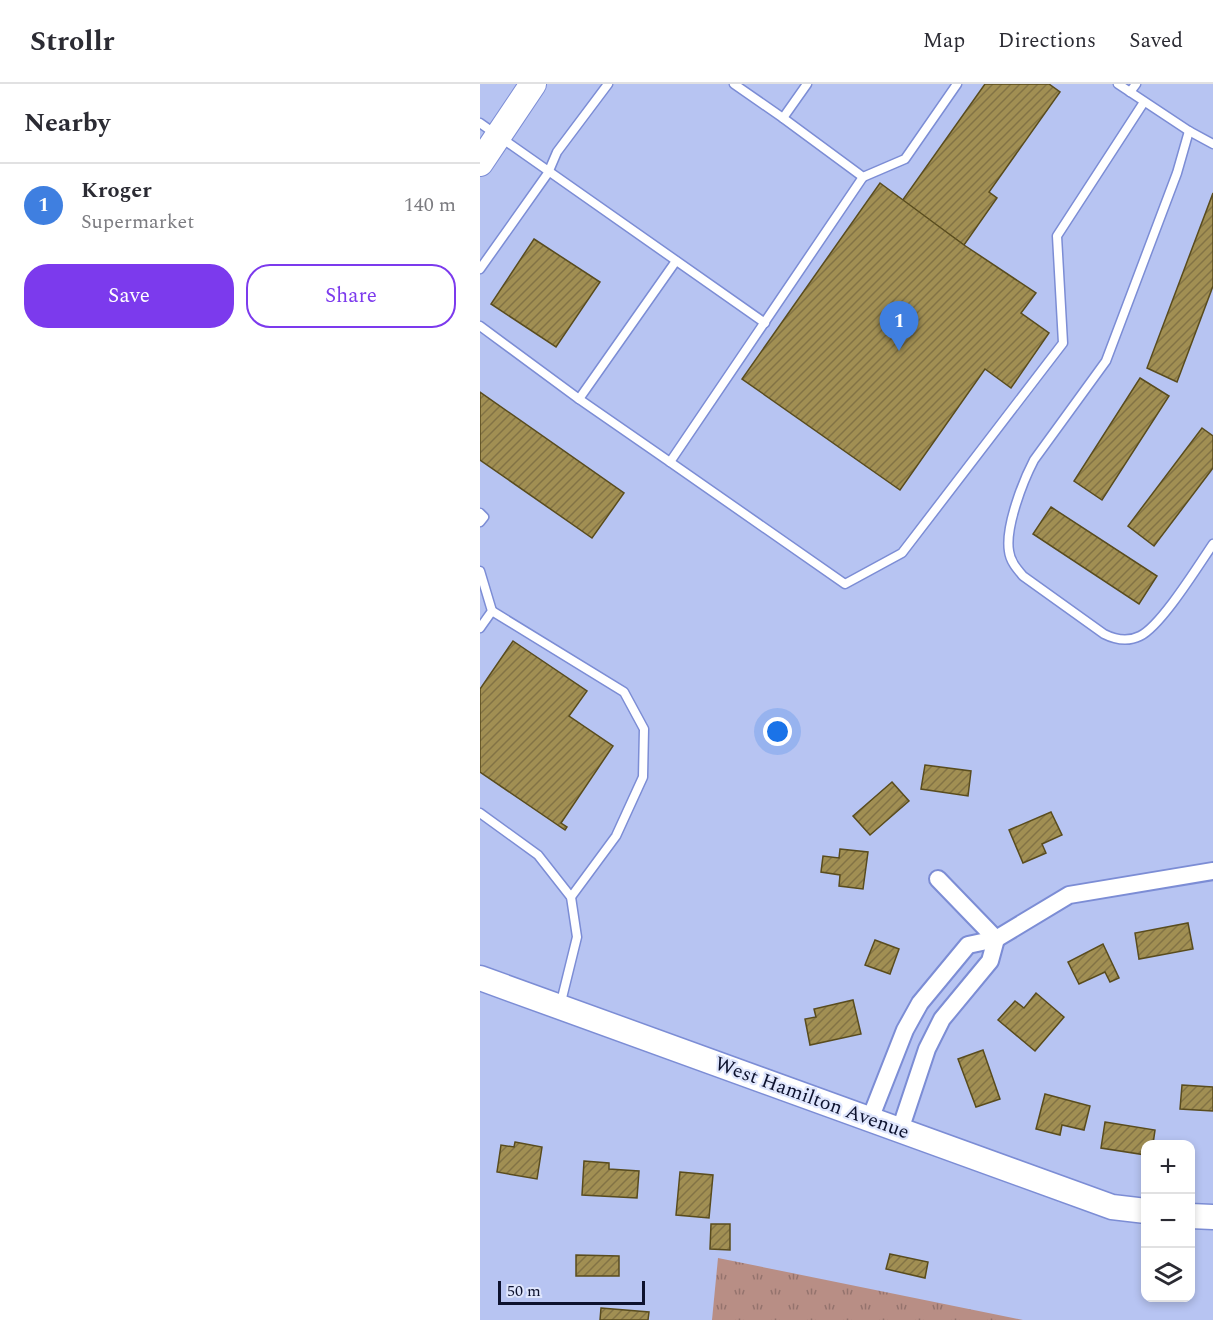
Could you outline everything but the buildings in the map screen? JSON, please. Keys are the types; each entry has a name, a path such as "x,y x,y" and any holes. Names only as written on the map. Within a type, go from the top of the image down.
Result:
{"main road":[{"path":"480,163 489,129 533,84"}],"street":[{"path":"870,1119 905,1030 920,1003 968,945 996,939 1069,895 1213,871"},
{"path":"938,879 996,939"},
{"path":"900,1130 931,1042 942,1019 990,961 996,939"},
{"name":"West Hamilton Avenue","path":"480,978 1112,1207 1141,1210"},
{"path":"905,1030 931,1042"},
{"path":"1195,1216 1213,1217"}],"lane":[{"path":"480,269 548,172 557,152 608,84"},
{"path":"734,84 863,177"},
{"path":"783,118 807,84"},
{"path":"670,462 863,177 905,159 957,84"},
{"path":"1118,84 1189,131 1213,144"},
{"path":"1130,92 1136,84"},
{"path":"480,326 579,399 845,584 902,553 1063,343 1058,236 1144,102"},
{"path":"489,129 765,323"},
{"path":"1189,131 1176,173 1106,361 1030,468 1016,504 1009,551 1013,563 1023,576 1104,634 1115,640 1128,640 1140,636 1155,625 1213,544"},
{"path":"579,399 676,261"},
{"path":"480,513 484,517 480,522"},
{"path":"480,571 492,611 624,692 644,729 643,777 616,836 571,897"},
{"path":"480,628 492,611"},
{"path":"480,813 538,855 571,897 577,937 560,1007"}],"green space":[{"path":"718,1258 1023,1320 712,1320"}],"place":[{"name":"Kroger","path":"899,351"}]}
